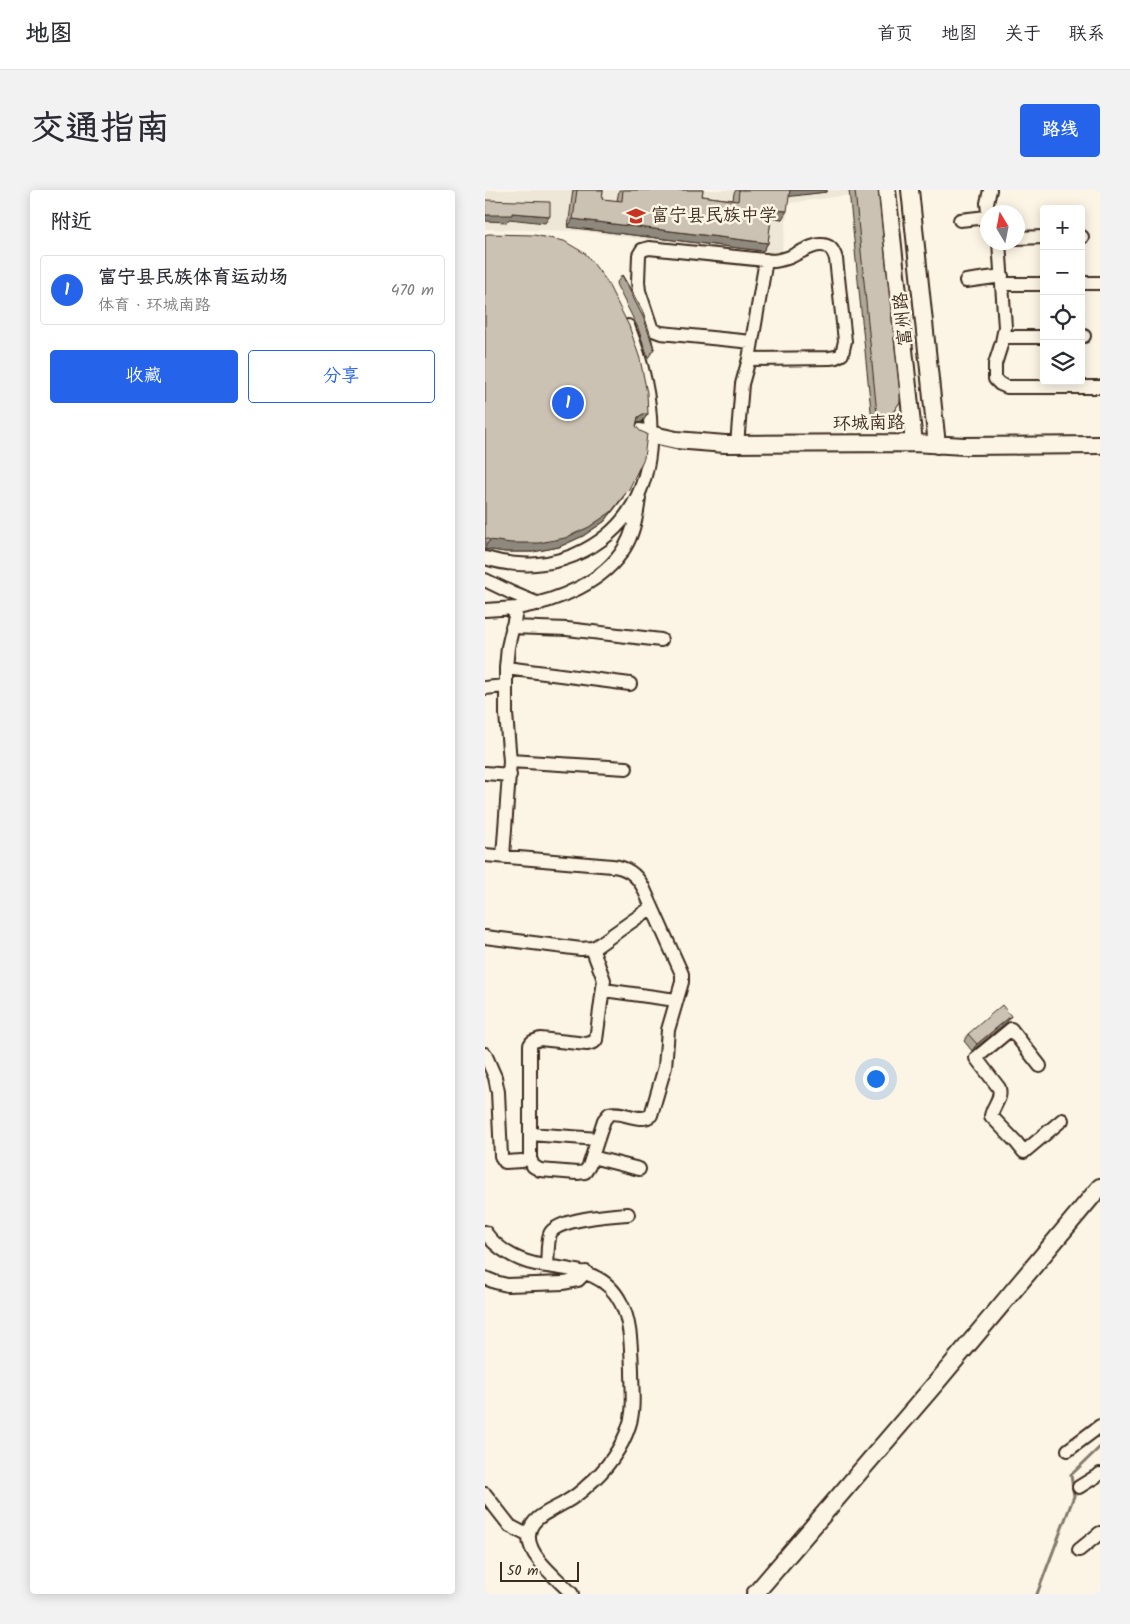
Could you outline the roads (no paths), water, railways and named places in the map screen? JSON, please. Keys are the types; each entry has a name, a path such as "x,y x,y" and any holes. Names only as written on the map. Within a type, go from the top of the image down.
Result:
{"main road":[{"name":"富州路","path":"887,190 914,443"},
{"name":"富州路","path":"910,190 937,444"},
{"name":"环城南路","path":"645,434 688,442 737,445 914,443 964,446 1100,445"},
{"path":"755,1594 937,1383 1100,1187"}],"street":[{"path":"987,205 990,190"},
{"path":"960,220 980,217"},
{"path":"1025,238 1040,238"},
{"path":"749,359 830,358 842,354 844,348 836,259 833,252 825,246 815,245 783,260 766,260 649,248 642,250 639,255 638,286 649,324 653,330 752,342"},
{"path":"1000,250 1005,327 1004,337 993,371 995,379 1007,388 1100,387"},
{"path":"737,445 742,384 749,359 766,260"},
{"path":"966,281 1002,280 1040,284"},
{"path":"1085,283 1100,283"},
{"path":"485,610 517,608 539,604 566,594 589,582 604,571 626,546 635,524 647,462 645,434 651,416 645,379 635,342 623,315"},
{"path":"1004,337 1040,336"},
{"path":"485,558 505,563 531,564 557,561 580,553 602,540 620,522 635,501 641,488"},
{"path":"485,580 539,604"},
{"path":"503,856 510,775 505,686 506,668 517,608"},
{"path":"512,627 567,630 661,640"},
{"path":"506,668 630,684"},
{"path":"485,688 505,686"},
{"path":"510,761 626,768"},
{"path":"485,773 510,775"},
{"path":"485,855 622,867 631,872 638,879 681,970 682,982 668,1030 665,1067 651,1115 645,1118 617,1113 609,1114 604,1120 587,1169 581,1173 536,1169 530,1158 530,1045 532,1042 540,1039 587,1044 594,1042 597,1036 604,990 603,975 592,948"},
{"path":"485,937 581,949 592,948 601,944 652,907"},
{"path":"604,990 677,1000"},
{"path":"1040,1066 1011,1029 976,1058 999,1088 999,1099 992,1109 991,1116 1017,1142 1024,1152 1062,1120"},
{"path":"485,1054 495,1077 498,1092 501,1156 505,1162 522,1162"},
{"path":"530,1134 598,1139"},
{"path":"592,1157 639,1168"},
{"path":"547,1266 550,1234 557,1228 591,1217 628,1214"},
{"path":"485,1232 494,1243 511,1255 534,1264 564,1267 586,1272 597,1278 611,1289 626,1314 633,1387 630,1422 621,1444 602,1471 577,1495 537,1519 530,1530 529,1544 535,1556 572,1594"},
{"path":"485,1278 507,1284 564,1283 578,1280 586,1272"},
{"path":"1068,1450 1100,1426"},
{"path":"1079,1487 1100,1474"},
{"path":"485,1494 510,1526 529,1536"},
{"path":"1079,1550 1100,1533"}],"waterway":[{"path":"1037,1594 1074,1496 1071,1475 1100,1447"}],"place":[{"name":"富宁县民族中学","path":"636,216"},
{"name":"富宁县民族体育运动场","path":"568,403"}]}
